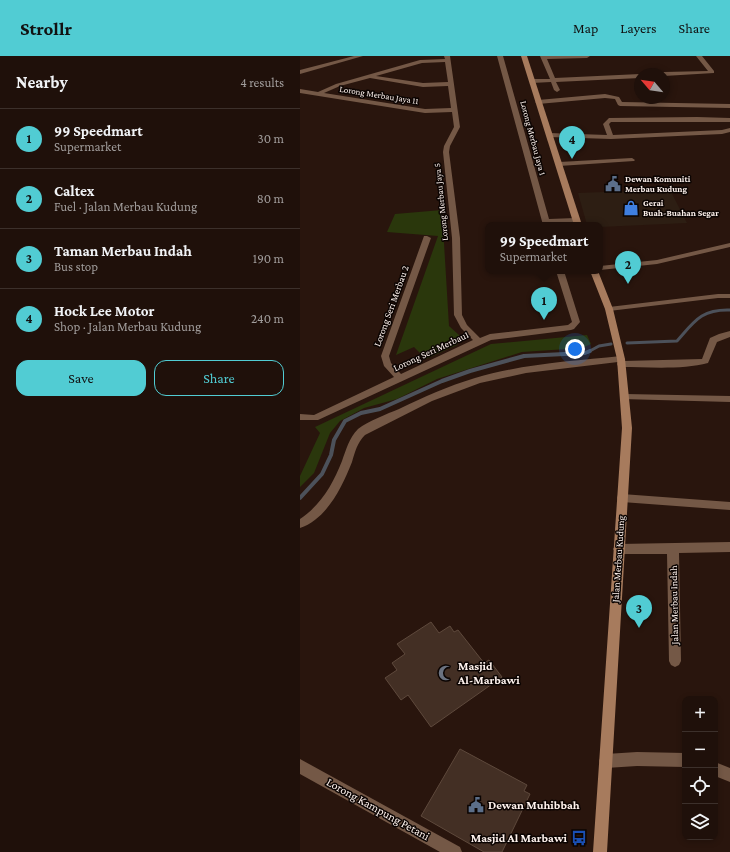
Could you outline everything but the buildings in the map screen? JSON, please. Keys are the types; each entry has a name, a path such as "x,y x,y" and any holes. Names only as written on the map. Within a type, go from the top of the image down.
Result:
{"main road":[{"path":"524,56 577,222"},
{"name":"Jalan Merbau Kudung","path":"595,274 609,309 621,361 627,428 600,852"}],"street":[{"path":"300,72 360,56"},
{"name":"Lorong Merbau Jaya 1","path":"500,56 547,222"},
{"path":"557,90 544,57 587,56"},
{"path":"670,74 712,72 698,56"},
{"path":"318,94 338,85 422,62 447,58"},
{"name":"Lorong Merbau Jaya 5","path":"447,58 457,127 447,146 446,152 456,238 458,315 459,322 479,341"},
{"path":"532,81 634,76"},
{"path":"368,77 423,85 451,84"},
{"name":"Lorong Merbau Jaya 11","path":"300,91 425,111 455,110"},
{"path":"538,102 605,96 617,98 620,104 730,106"},
{"path":"611,137 606,124 609,120 730,120"},
{"path":"549,134 611,137 730,130"},
{"path":"559,164 632,160"},
{"name":"Lorong Seri Merbau 2","path":"400,378 387,364 385,356 427,238"},
{"path":"603,268 641,265 678,258 717,246 730,245"},
{"name":"Lorong Seri Merbau1","path":"300,417 315,418 490,337 567,329 576,322 561,274"},
{"path":"609,309 718,296 730,296"},
{"path":"300,524 318,512 325,504 337,483 357,436 365,430 442,393 493,376 539,368 621,361 692,363 704,360 714,339 730,334"},
{"path":"625,398 730,399"},
{"path":"622,498 730,506"},
{"path":"619,549 730,547"},
{"name":"Jalan Merbau Indah","path":"673,549 675,661"},
{"path":"606,761 637,759 682,760"},
{"name":"Lorong Kampung Petani","path":"300,766 455,852"},
{"path":"718,770 730,775"}],"shaded area":[{"name":"Gerai Buah-Buahan Segar","path":"668,186 687,223 603,227 603,222 586,222 578,193 628,191"}],"green space":[{"path":"442,210 449,326 460,336 457,345 426,359 414,347 396,355 438,236 387,232 395,214"},
{"path":"587,335 591,344 582,348 522,352 437,379 397,399 364,408 340,421 330,433 314,473 300,487 300,476 320,433 315,427 491,344"}],"waterway":[{"path":"627,343 677,341 699,318 705,314 720,310 730,310"},
{"path":"589,351 599,346 611,344"},
{"path":"300,498 322,474 331,455 334,440 345,421 361,413 380,409 442,381 470,371 524,356 585,353 589,351"}],"place":[{"name":"Hock Lee Motor","path":"572,159"},
{"name":"Dewan Komuniti Merbau Kudung","path":"613,184"},
{"name":"Gerai Buah-Buahan Segar","path":"631,208"},
{"name":"Caltex","path":"628,284"},
{"name":"99 Speedmart","path":"544,320"},
{"name":"Taman Merbau Indah","path":"639,628"},
{"name":"Masjid Al-Marbawi","path":"446,673"},
{"name":"Dewan Muhibbah","path":"476,805"},
{"name":"Masjid Al Marbawi","path":"579,838"}]}
